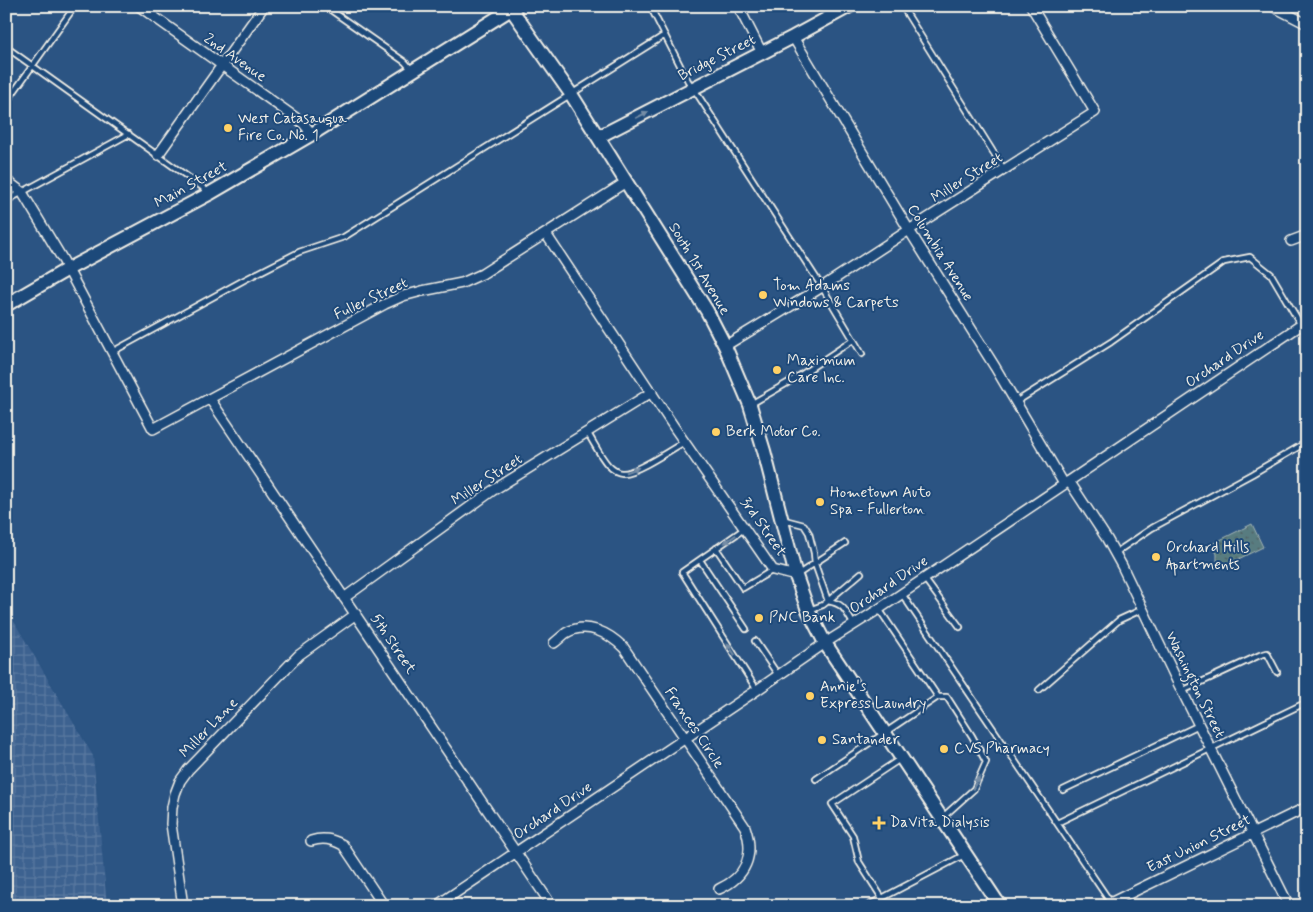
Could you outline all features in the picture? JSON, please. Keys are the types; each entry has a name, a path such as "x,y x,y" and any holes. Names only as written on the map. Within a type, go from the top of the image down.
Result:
{"main road":[{"name":"Bridge Street","path":"598,138 793,37 830,14 850,6"},
{"name":"Main Street","path":"6,305 68,269 210,194 312,134 512,7"},
{"name":"South 1st Avenue","path":"512,7 571,94 707,311 725,346 750,405 764,451 796,576"},
{"path":"796,576 808,610 825,643 1000,906"}],"street":[{"name":"2nd Avenue","path":"139,6 303,123 312,134"},
{"path":"158,155 264,6"},
{"path":"738,6 762,53"},
{"name":"Miller Street","path":"725,346 822,287 1096,112 1031,6"},
{"path":"1272,6 1307,24"},
{"name":"Columbia Avenue","path":"793,37 909,230 1067,482"},
{"path":"6,180 22,192 68,269 112,352"},
{"name":"Fuller Street","path":"112,352 153,429 394,300 422,291 462,283 482,274 626,182"},
{"name":"3rd Street","path":"546,234 684,442 773,570 796,576"},
{"path":"1291,241 1307,235"},
{"name":"Orchard Drive","path":"436,906 1304,323"},
{"name":"Miller Street","path":"344,598 476,501 652,392"},
{"name":"5th Street","path":"210,398 552,906"},
{"name":"Washington Street","path":"1067,482 1115,553 1289,906"},
{"name":"Miller Lane","path":"183,906 171,824 172,807 180,781 188,770 299,655 356,614"},
{"name":"Frances Circle","path":"554,643 566,633 585,628 595,629 615,639 624,648 745,827 748,837 748,860 743,871 732,882 719,889"},
{"name":"East Union Street","path":"1109,905 1307,807"},
{"path":"311,841 326,838 334,840 343,846 384,906"}],"lane":[{"path":"6,103 75,6"},
{"path":"325,6 405,62 412,70"},
{"path":"650,6 688,81 822,287 862,354"},
{"path":"902,6 1005,171"},
{"path":"112,352 244,280 300,252 344,237 665,35"},
{"path":"6,47 210,194"},
{"path":"6,201 129,134"},
{"path":"1016,402 1111,342 1224,262 1250,257 1271,274 1304,323"},
{"path":"750,405 796,378 853,340"},
{"path":"587,432 608,465 622,473 632,471 649,463 684,442"},
{"path":"1115,553 1152,528 1307,442"},
{"path":"781,519 804,525 809,533 815,564 828,601"},
{"path":"744,529 682,572 757,690"},
{"path":"796,576 845,544"},
{"path":"716,548 743,588 773,570"},
{"path":"700,560 746,629"},
{"path":"808,610 823,605 861,573"},
{"path":"924,578 960,627"},
{"path":"902,593 1057,823 1109,905"},
{"path":"828,601 842,606 854,625"},
{"path":"879,609 938,697"},
{"path":"1039,690 1119,620 1143,609"},
{"path":"754,641 778,676"},
{"path":"1182,691 1266,653 1277,672"},
{"path":"816,778 938,697 947,697 986,762 974,789 942,818"},
{"path":"1057,823 1307,702"},
{"path":"1063,790 1199,725"},
{"path":"882,898 859,862 853,836 832,804 902,757"},
{"path":"868,906 966,854"}],"shaded area":[{"path":"6,608 93,756 107,906 6,906"}],"green space":[{"path":"1252,524 1263,547 1222,567 1217,561 1217,554 1212,544"}],"place":[{"name":"West Catasauqua Fire Co. No. 1","path":"228,128"},
{"name":"Tom Adams Windows & Carpets","path":"763,295"},
{"name":"Maximum Care Inc.","path":"777,370"},
{"name":"Berk Motor Co.","path":"716,432"},
{"name":"Hometown Auto Spa - Fullerton","path":"820,502"},
{"name":"Orchard Hills Apartments","path":"1156,557"},
{"name":"PNC Bank","path":"759,618"},
{"name":"Annie's Express Laundry","path":"810,696"},
{"name":"Santander","path":"822,740"},
{"name":"CVS Pharmacy","path":"944,749"},
{"name":"DaVita Dialysis","path":"879,823"}]}
